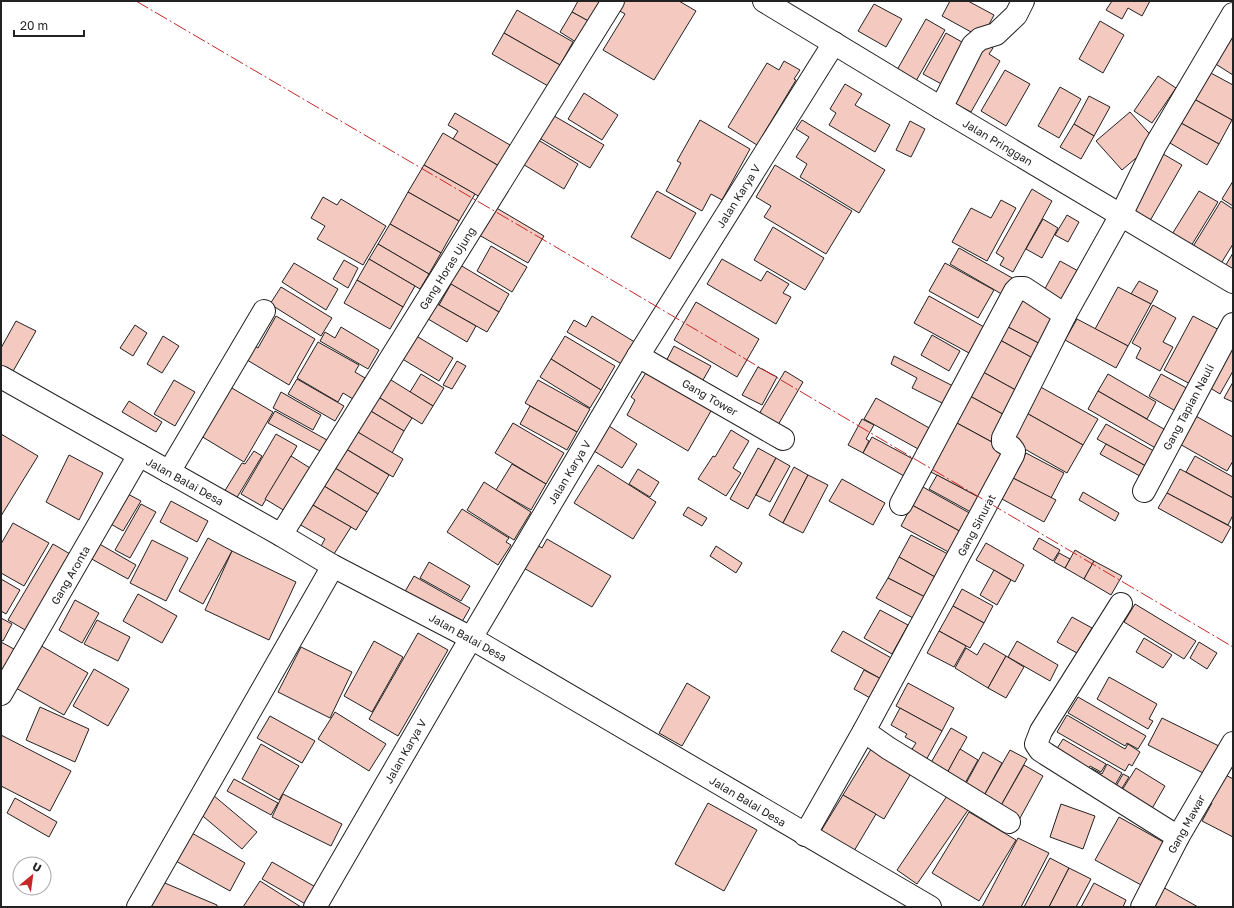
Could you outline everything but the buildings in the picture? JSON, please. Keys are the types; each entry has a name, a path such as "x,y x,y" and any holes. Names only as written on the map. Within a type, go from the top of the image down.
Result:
{"street":[{"name":"Gang Horas Ujung","path":"281,535 613,1"},
{"name":"Jalan Pringgan","path":"764,1 1233,282"},
{"path":"941,108 973,45 980,40 996,34 1016,15 1023,1"},
{"name":"Gang Sinurat","path":"806,835 864,732 1014,455 1014,451 1003,442 1003,438 1065,315 1121,215 1155,146 1233,14"},
{"name":"Jalan Karya V","path":"315,907 471,638 638,356 834,43"},
{"path":"900,504 1015,291 1018,288 1024,288 1065,315"},
{"path":"169,472 264,311"},
{"name":"Gang Tapian Nauli","path":"1144,491 1233,324"},
{"name":"Gang Tower","path":"638,356 783,439"},
{"name":"Jalan Balai Desa","path":"1,377 281,535 333,566 471,638 930,907"},
{"name":"Gang Aronta","path":"1,694 139,455"},
{"path":"138,907 333,566"},
{"path":"1121,604 1041,731 1036,744 1040,750 1046,754 1178,837"},
{"path":"864,732 1009,822"},
{"name":"Gang Mawar","path":"1142,907 1178,837 1233,743"}],"power":[{"path":"136,1 1233,647"}]}
